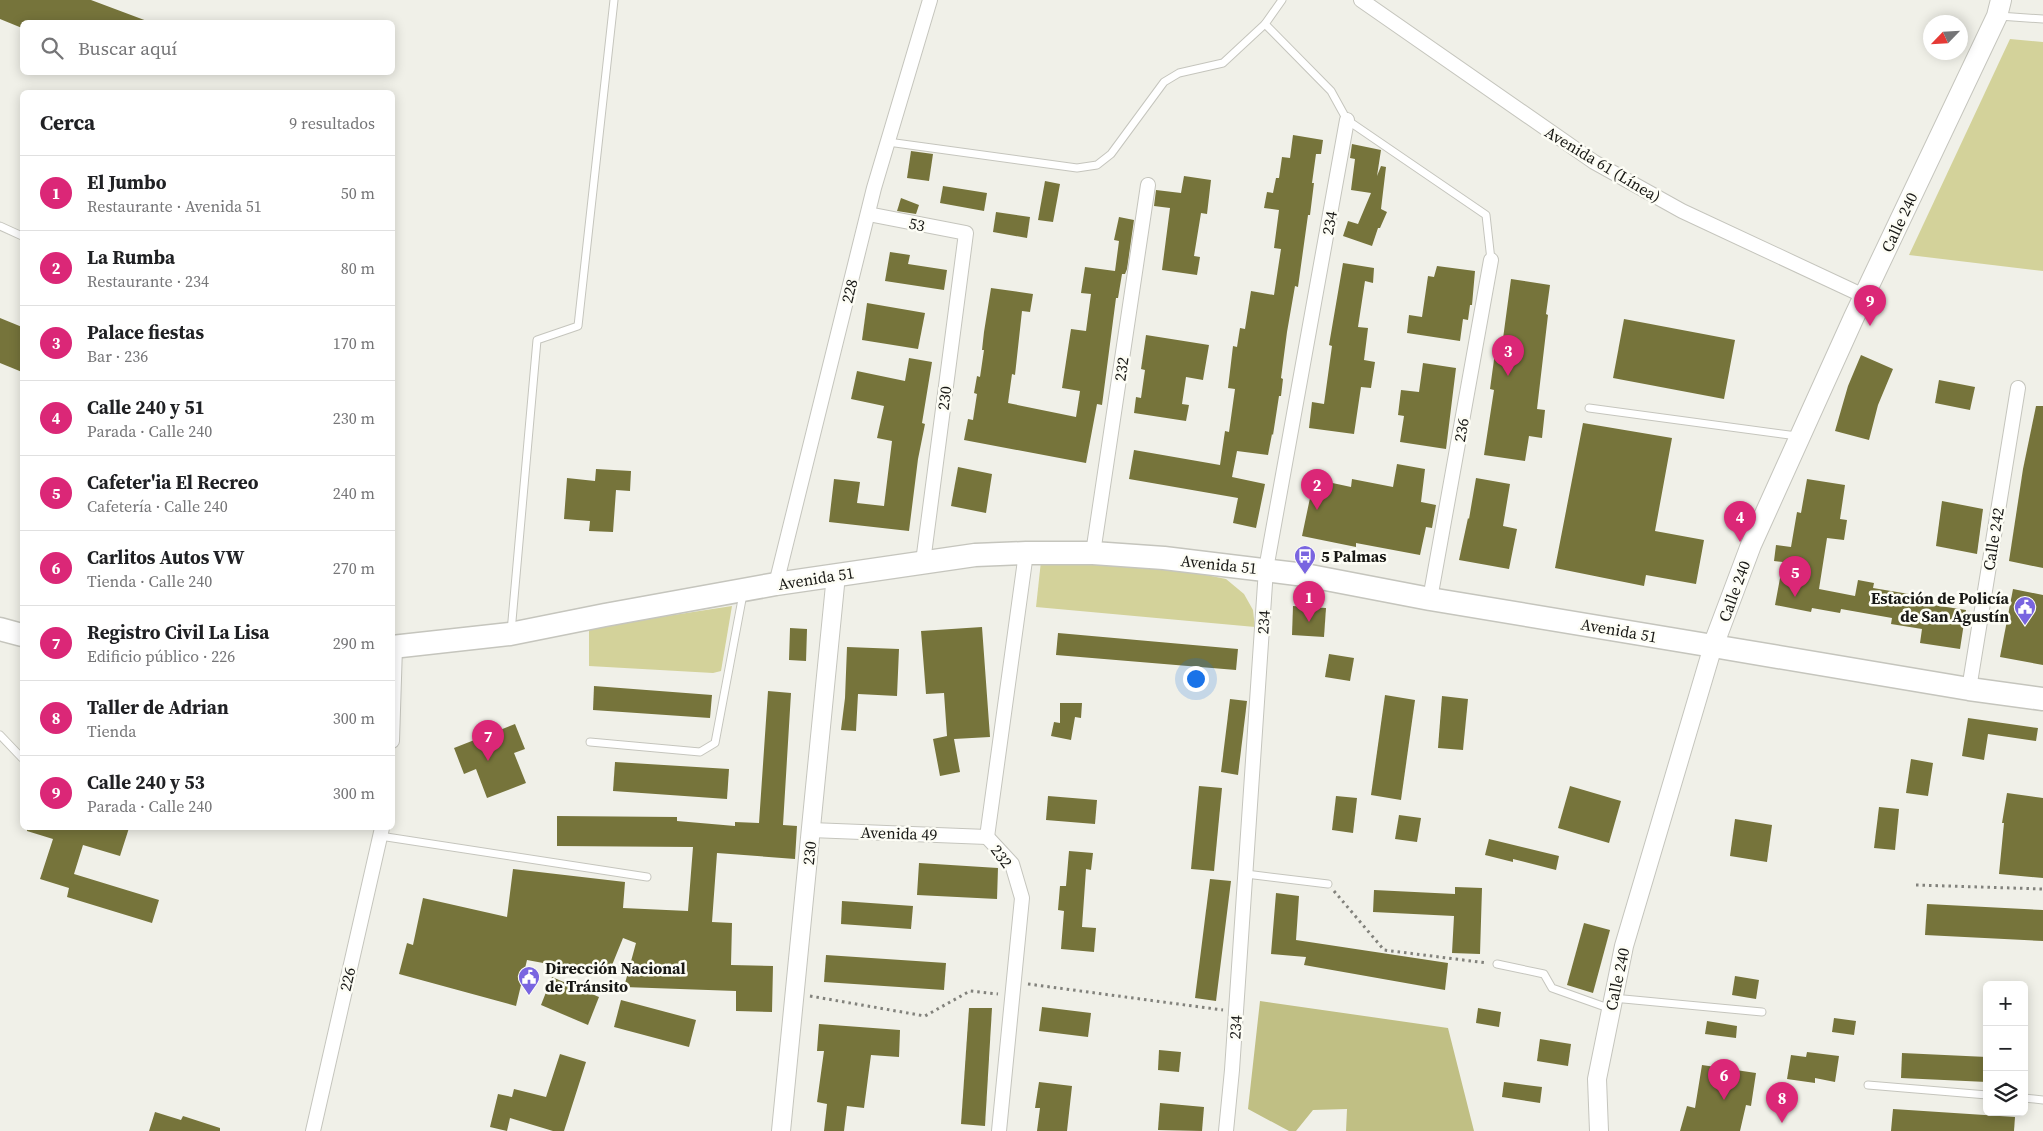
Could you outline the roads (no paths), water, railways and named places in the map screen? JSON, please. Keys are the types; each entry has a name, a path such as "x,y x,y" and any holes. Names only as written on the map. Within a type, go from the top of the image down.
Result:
{"main road":[{"name":"Calle 240","path":"1713,646 1751,545 1864,296 1999,8"},
{"name":"Avenida 51","path":"395,647 510,634 605,614 776,584 975,555 1093,553 1164,558 1305,575 1430,599 1969,689 2043,699"},
{"path":"0,629 20,635"}],"street":[{"name":"228","path":"776,584 868,214 930,0"},
{"name":"Avenida 61 (Línea)","path":"1361,0 1594,162 1682,211 1864,296"},
{"name":"234","path":"1226,1131 1246,874 1266,570 1347,120"},
{"name":"232","path":"1093,553 1148,185"},
{"name":"53","path":"868,214 966,233"},
{"name":"230","path":"923,562 966,233"},
{"name":"236","path":"1430,599 1491,260"},
{"name":"Calle 242","path":"1969,689 2018,388"},
{"name":"232","path":"999,1131 1022,898 1012,864 987,837 1026,553"},
{"name":"230","path":"781,1131 836,575"},
{"name":"Calle 240","path":"1599,1131 1597,1079 1624,946 1713,646"},
{"name":"Avenida 49","path":"811,830 987,837"},
{"name":"226","path":"313,1131 381,832"}],"lane":[{"path":"510,634 537,340 578,326 614,0"},
{"path":"888,142 1077,168 1097,165 1111,154 1164,82 1179,73 1223,62 1265,24 1282,0"},
{"path":"1999,8 2043,19"},
{"path":"1265,24 1331,91 1347,120 1486,215 1491,260"},
{"path":"0,226 20,235"},
{"path":"1589,408 1800,436"},
{"path":"590,742 700,752 715,743 744,590"},
{"path":"0,735 20,756"},
{"path":"381,832 647,877"},
{"path":"1246,874 1328,884"},
{"path":"1498,964 1544,974 1552,988 1612,1004 1762,1012"},
{"path":"1868,1085 1983,1095"},
{"path":"2028,1098 2043,1100"}],"place":[{"name":"Calle 240 y 53","path":"1870,326"},
{"name":"Palace fiestas","path":"1508,376"},
{"name":"La Rumba","path":"1317,510"},
{"name":"Calle 240 y 51","path":"1740,542"},
{"name":"5 Palmas","path":"1305,575"},
{"name":"Cafeter'ia El Recreo","path":"1795,597"},
{"name":"El Jumbo","path":"1309,622"},
{"name":"Estación de Policía de San Agustín","path":"2025,626"},
{"name":"Registro Civil La Lisa","path":"488,761"},
{"name":"Dirección Nacional de Tránsito","path":"529,996"},
{"name":"Carlitos Autos VW","path":"1724,1100"},
{"name":"Taller de Adrian","path":"1782,1123"}]}
